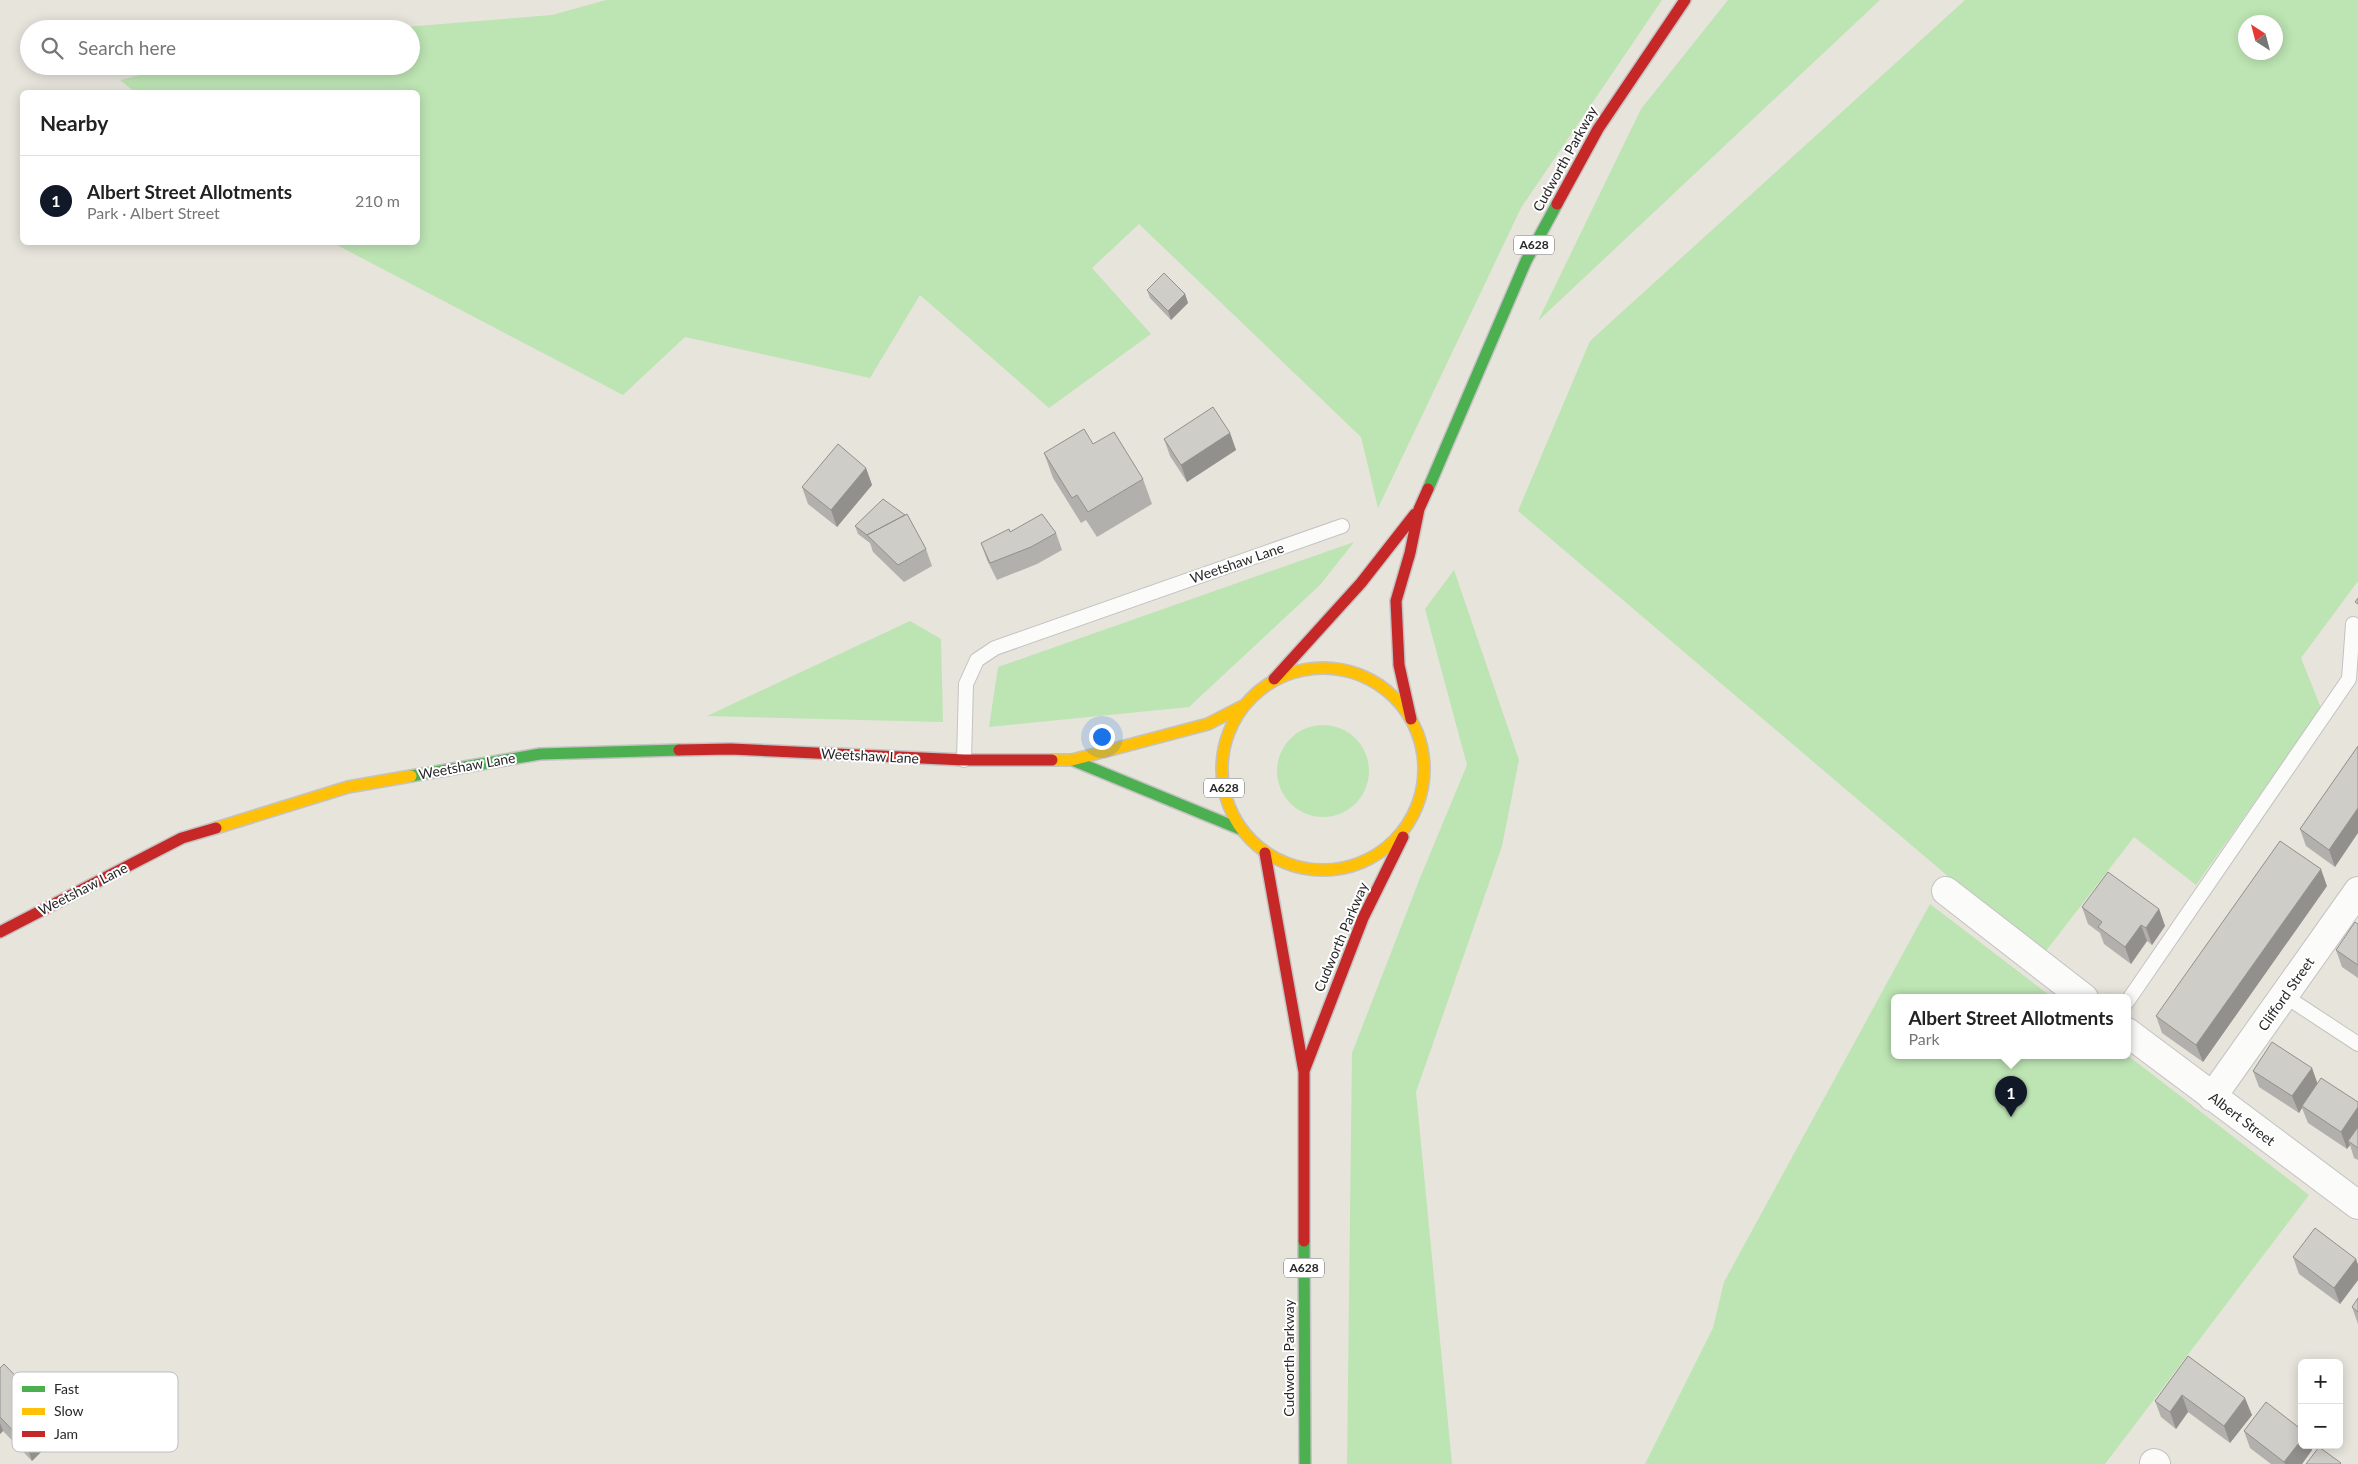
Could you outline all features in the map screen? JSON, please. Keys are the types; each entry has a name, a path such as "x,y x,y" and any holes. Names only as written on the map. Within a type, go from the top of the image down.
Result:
{"main road":[{"name":"Cudworth Parkway","path":"1304,1072 1363,918 1413,816 1424,784 1423,750 1411,719 1399,665 1396,601 1410,553 1419,509 1526,261 1598,129 1685,0"},
{"name":"Cudworth Parkway","path":"1413,816 1392,844 1363,863 1330,871 1296,867 1265,853 1240,829 1226,800 1221,767 1227,735 1243,706 1271,682 1361,583 1419,509"},
{"name":"Cudworth Parkway","path":"1271,682 1301,670 1333,668 1364,676 1391,693 1411,719"},
{"name":"Weetshaw Lane","path":"0,932 182,838 357,785 540,754 731,749 964,760 1072,760 1208,724 1243,706"},
{"name":"Weetshaw Lane","path":"1072,760 1240,829"},
{"name":"Cudworth Parkway","path":"1265,853 1304,1072 1305,1464"}],"street":[{"path":"1946,891 2079,994"},
{"name":"Clifford Street","path":"2212,1097 2357,895"},
{"name":"Albert Street","path":"2131,1035 2358,1205"}],"lane":[{"name":"Weetshaw Lane","path":"964,760 966,684 977,660 989,652 1342,526"},
{"path":"2131,996 2349,679 2353,624"},
{"path":"2284,996 2358,1044"}],"green space":[{"path":"606,0 1662,0 1521,208 1378,508 1361,437 1139,224 1092,268 1151,334 1049,408 920,295 870,378 685,337 623,395 337,245 420,245 420,90 132,90 120,80 140,75 420,75 420,26 552,15"},
{"path":"1728,0 1880,0 1538,321 1641,109"},
{"path":"1965,0 2358,0 2358,581 2301,658 2321,708 2196,885 2134,837 2042,956 1518,511 1590,341"},
{"path":"1354,542 1320,585 1189,707 989,727 998,667"},
{"path":"1454,570 1519,760 1502,846 1416,1092 1452,1464 1347,1464 1352,1053 1420,878 1467,765 1425,609"},
{"path":"910,621 941,639 943,722 707,716"},
{"path":"1323,725 1341,729 1355,739 1365,753 1369,771 1365,789 1355,803 1341,813 1323,817 1305,813 1291,803 1281,789 1277,771 1281,753 1291,739 1305,729"},
{"path":"1930,904 2048,994 1891,994 1891,1059 2131,1058 2309,1195 2105,1464 1645,1464 1713,1328 1724,1282"}],"building":[{"path":"1164,273 1185,294 1168,311 1147,290"},
{"path":"1213,407 1230,433 1181,465 1164,439"},
{"path":"1084,429 1093,444 1114,432 1143,479 1088,512 1077,495 1072,498 1044,453"},
{"path":"838,444 866,468 831,510 802,487"},
{"path":"883,499 905,515 867,535 855,526"},
{"path":"907,514 926,549 898,565 867,535"},
{"path":"1042,514 1056,533 1031,547 990,563 981,543 1009,529 1010,532"},
{"path":"2358,746 2358,808 2329,850 2300,829"},
{"path":"2280,841 2321,869 2196,1045 2156,1016"},
{"path":"2108,872 2159,909 2146,928 2141,925 2125,947 2098,927 2102,922 2082,907"},
{"path":"2355,922 2358,924 2358,965 2336,950"},
{"path":"2272,1042 2312,1068 2292,1096 2253,1071"},
{"path":"2321,1078 2358,1102 2358,1107 2341,1132 2302,1106"},
{"path":"2358,1127 2358,1148 2348,1141"},
{"path":"2315,1228 2356,1259 2334,1288 2293,1257"},
{"path":"2358,1298 2358,1312 2352,1307"},
{"path":"2188,1356 2245,1398 2224,1426 2182,1395 2170,1412 2155,1401"},
{"path":"4,1364 12,1372 12,1429 0,1417 0,1368"},
{"path":"2266,1402 2298,1427 2298,1444 2284,1462 2244,1431"},
{"path":"2317,1449 2322,1449 2341,1463 2340,1464 2306,1464"}],"traffic: fast":[{"path":"1428,489 1526,261 1557,204"},
{"path":"411,776 540,754 679,750"},
{"path":"1072,760 1240,829"},
{"path":"1304,1241 1305,1464"}],"traffic: slow":[{"path":"1323,668 1352,672 1371,680 1387,691 1401,705 1412,721 1420,740 1424,769 1420,798 1412,817 1401,833 1387,847 1371,858 1352,866 1323,870 1294,866 1275,858 1259,847 1245,833 1234,817 1226,798 1222,769 1226,740 1234,721 1245,705 1259,691 1275,680 1294,672 1323,668"},
{"path":"1052,760 1072,760 1208,724 1243,706"},
{"path":"216,828 348,787 411,776"}],"traffic: jam":[{"path":"1557,204 1598,129 1685,0"},
{"path":"1411,719 1399,665 1396,601 1410,553 1419,509 1428,489"},
{"path":"1274,679 1361,583 1415,514"},
{"path":"679,750 731,749 964,760 1052,760"},
{"path":"0,932 182,838 216,828"},
{"path":"1304,1071 1363,918 1403,837"},
{"path":"1265,853 1304,1072 1304,1241"}],"place":[{"name":"Albert Street Allotments","path":"2011,1117"}]}
